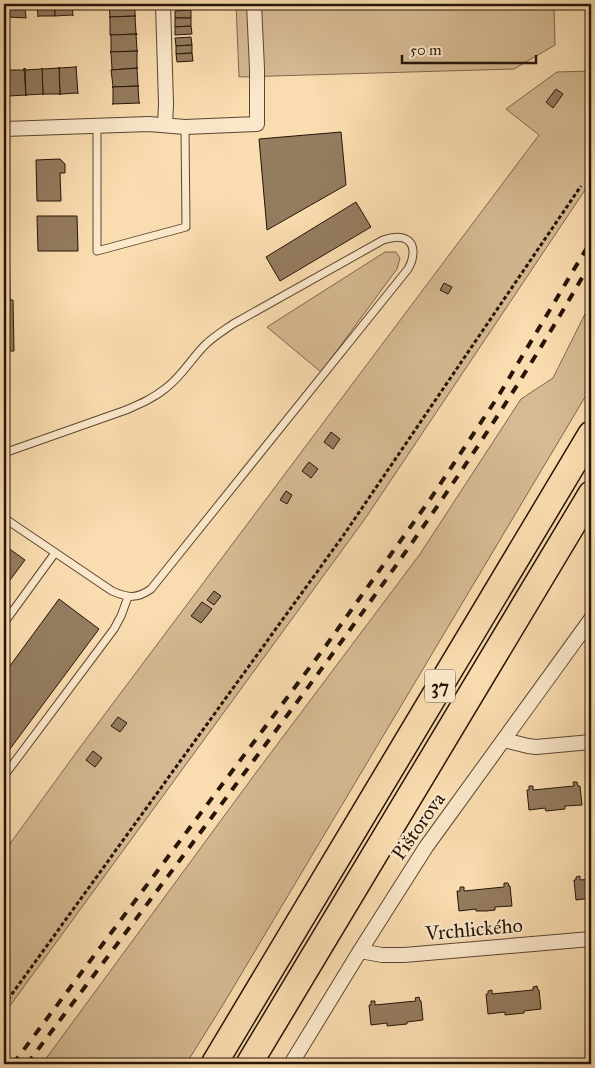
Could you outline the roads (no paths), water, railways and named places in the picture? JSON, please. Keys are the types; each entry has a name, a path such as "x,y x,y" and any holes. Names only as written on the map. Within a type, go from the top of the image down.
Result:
{"highway":[{"name":"37","path":"214,1064 591,434"},
{"name":"37","path":"250,1064 591,494"}],"street":[{"path":"163,4 165,125"},
{"path":"4,129 149,124 185,127 257,124 254,4"},
{"name":"Pištorova","path":"291,1064 426,847 591,620"},
{"path":"504,740 536,747 591,742"},
{"name":"Vrchlického","path":"360,951 382,955 404,955 591,939"}],"lane":[{"path":"96,126 97,251 186,227 185,127"},
{"path":"4,453 142,404 167,388 178,378 205,345 232,324 374,244 393,237 402,237 408,240 412,246 414,254 408,269 151,589 144,594 137,597 128,597 112,591 4,518"},
{"path":"4,623 55,553"},
{"path":"4,776 114,630 128,597"}],"railway":[{"path":"13,1064 325,647 431,498 499,395 591,241"},
{"path":"27,1064 226,798 387,578 473,454 553,327 591,262"}]}
